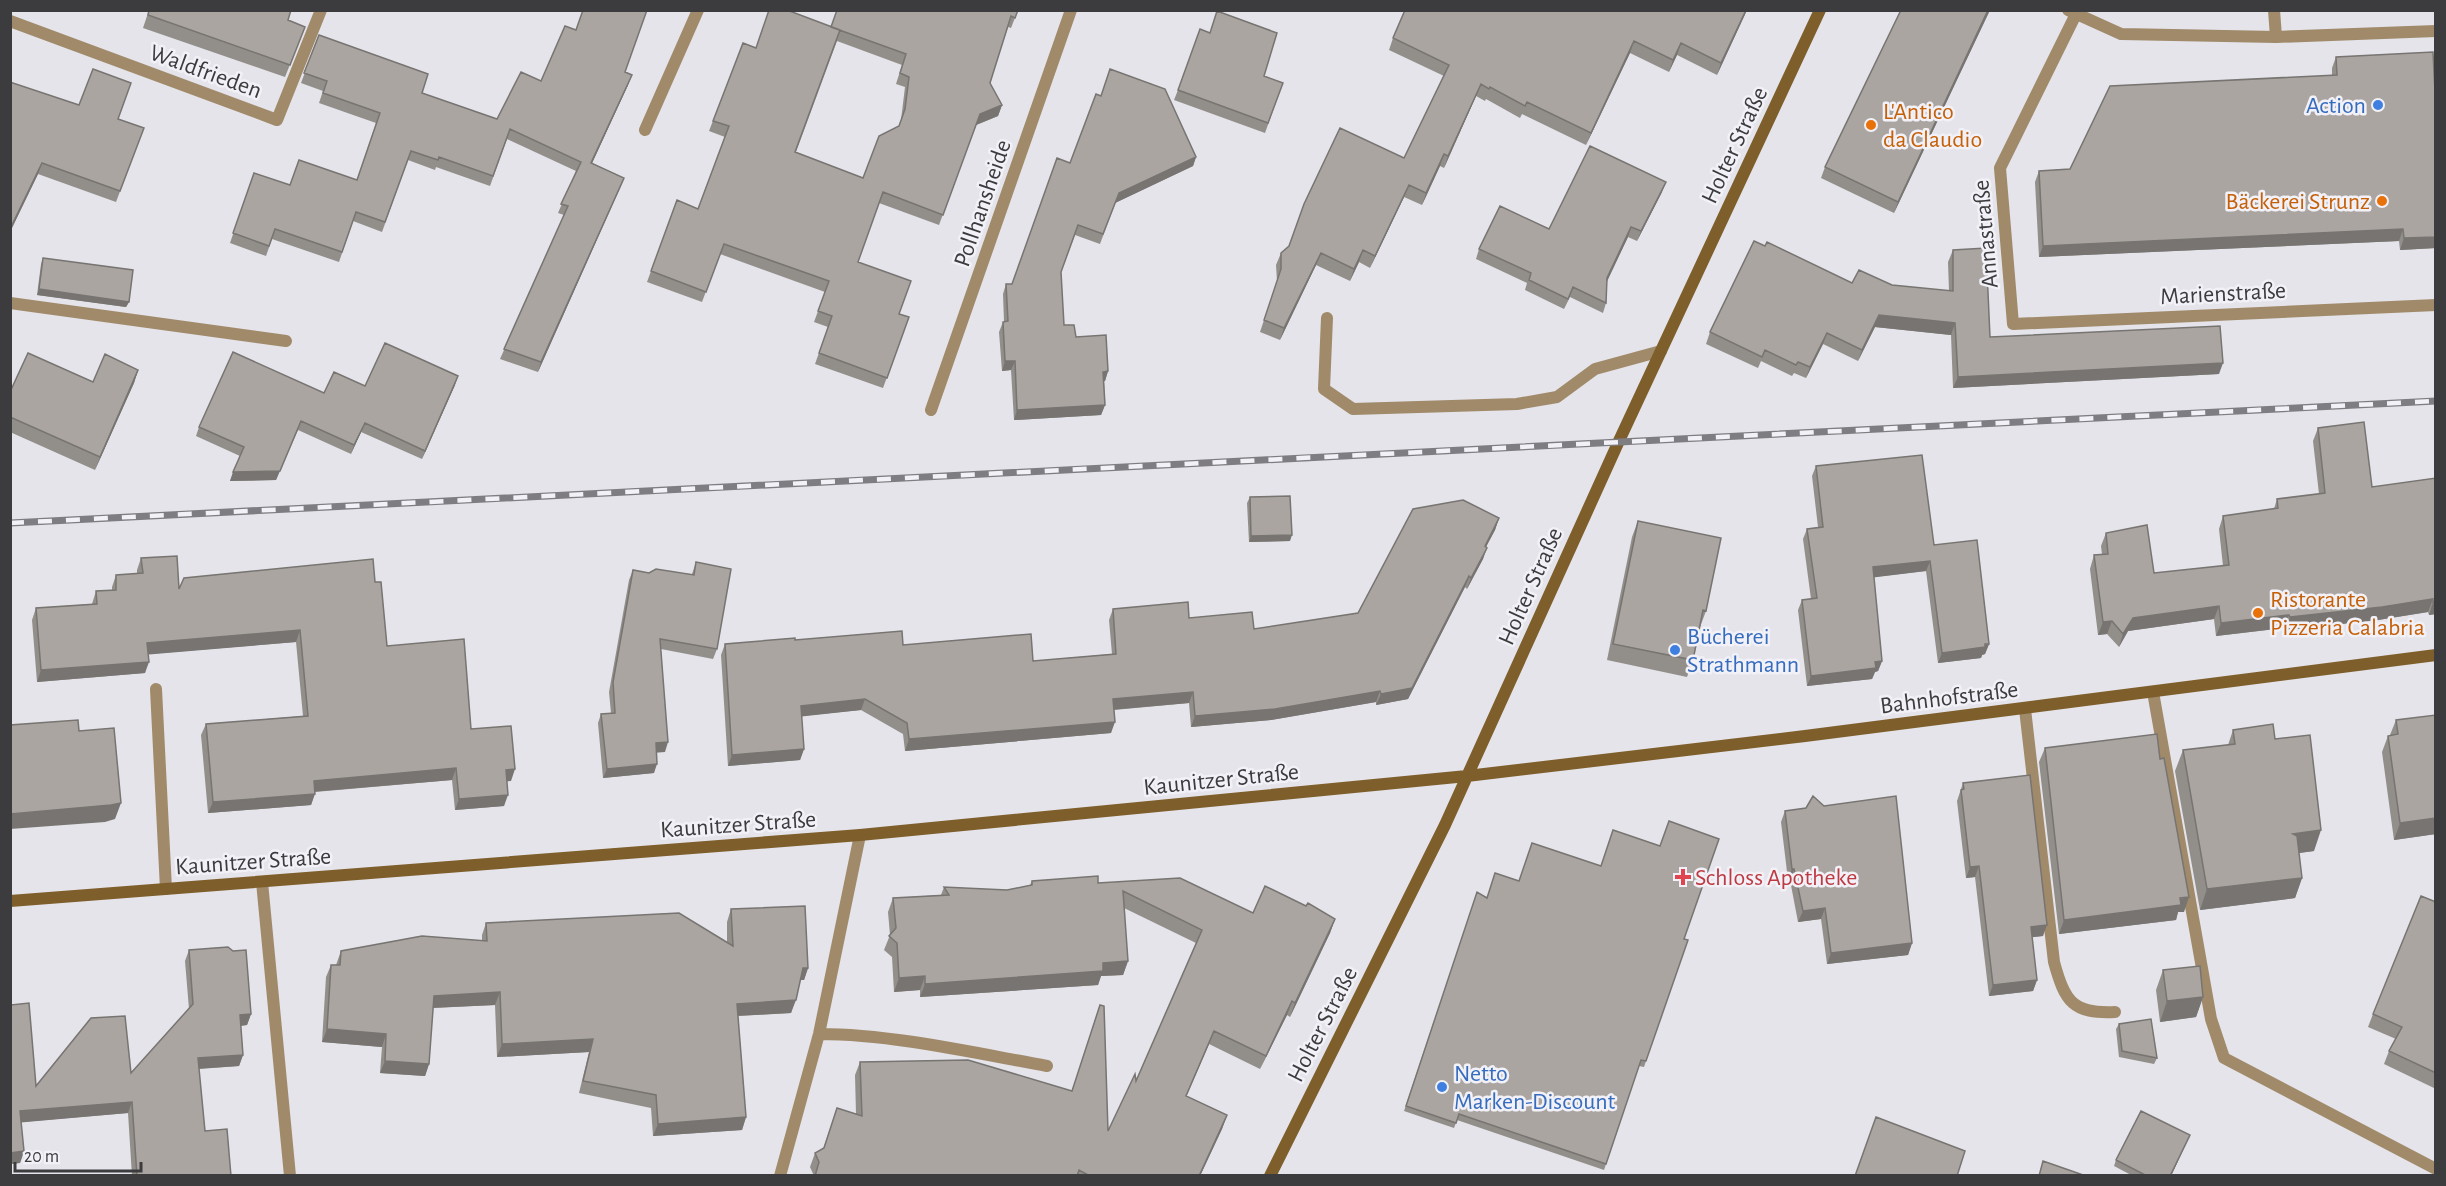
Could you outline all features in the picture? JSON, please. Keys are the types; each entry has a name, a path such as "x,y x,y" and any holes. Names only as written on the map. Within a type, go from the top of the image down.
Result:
{"street":[{"name":"Waldfrieden","path":"10,21 277,120 321,10"},
{"path":"645,130 698,10"},
{"name":"Pollhansheide","path":"931,410 1071,10"},
{"name":"Holter Straße","path":"1270,1176 1445,825 1661,351 1820,10"},
{"path":"2274,10 2276,37"},
{"name":"Annastraße","path":"2013,324 2000,168 2074,12 2121,34 2276,37 2436,31"},
{"path":"10,303 286,341"},
{"name":"Marienstraße","path":"2013,324 2436,305"},
{"path":"1327,318 1324,389 1353,409 1517,404 1557,397 1595,369 1661,351"},
{"name":"Bahnhofstraße","path":"1467,776 2025,709 2436,655"},
{"path":"156,689 166,889"},
{"path":"2153,692 2211,1019 2224,1058 2436,1169"},
{"path":"2025,709 2054,962 2060,983 2074,1006 2093,1013 2115,1012"},
{"name":"Kaunitzer Straße","path":"10,901 860,835 1467,776"},
{"path":"780,1176 819,1034 860,835"},
{"path":"262,882 290,1176"},
{"path":"819,1034 842,1034 925,1045 1047,1066"}],"building":[{"path":"149,10 291,10 288,20 305,27 290,65 148,15"},
{"path":"583,10 647,10 625,72 632,75 591,163 624,178 541,362 504,349 568,206 561,204 581,162 510,129 493,176 439,157 438,160 411,151 385,222 356,212 342,252 275,229 269,246 233,233 254,173 290,185 299,160 357,180 380,113 323,93 327,81 304,73 319,35 428,74 422,93 497,119 521,72 541,81 565,26 576,30"},
{"path":"769,10 787,10 831,27 837,10 1018,10 1015,18 1011,16 990,83 1002,105 980,114 943,215 883,192 858,262 911,281 899,314 909,317 887,378 819,353 832,316 818,311 829,281 724,244 706,292 651,271 677,200 698,209 729,126 713,121 743,43 756,48","holes":["840,30 906,54 900,73 909,77 905,109 899,126 879,136 863,178 795,152"]},
{"path":"1405,10 1746,10 1721,63 1681,43 1673,60 1634,41 1591,133 1527,102 1525,106 1481,84 1448,156 1444,154 1426,193 1409,185 1375,256 1363,250 1354,269 1321,253 1284,328 1264,320 1281,269 1281,253 1289,246 1304,204 1340,128 1404,158 1449,65 1393,38"},
{"path":"1901,10 1988,10 1898,202 1825,167"},
{"path":"1217,11 1277,33 1264,76 1283,83 1268,123 1178,90 1200,29 1210,33"},
{"path":"2433,52 2436,112 2436,237 2404,238 2403,229 2043,246 2039,171 2070,169 2110,86 2337,75 2336,57"},
{"path":"93,69 131,83 118,119 144,128 120,191 42,163 10,229 10,82 79,105"},
{"path":"1110,69 1165,89 1196,157 1119,193 1103,234 1078,225 1061,272 1064,325 1074,325 1076,337 1106,335 1108,371 1103,372 1105,405 1017,410 1015,361 1005,361 1003,322 1008,321 1006,284 1012,284 1057,158 1070,163 1096,94 1101,96"},
{"path":"1590,146 1666,182 1641,231 1631,227 1607,278 1606,303 1573,287 1568,299 1529,280 1531,273 1479,249 1500,206 1549,229"},
{"path":"1754,241 1765,246 1767,242 1852,283 1859,270 1892,285 1953,291 1953,250 1986,248 1990,337 2220,326 2223,363 1958,377 1955,323 1879,315 1862,350 1827,333 1810,367 1798,362 1796,365 1765,350 1762,357 1710,332"},
{"path":"43,258 133,270 129,302 39,289"},
{"path":"385,343 458,376 425,451 365,423 354,445 301,421 280,471 233,472 244,447 199,427 233,352 324,393 334,372 365,386"},
{"path":"28,353 93,382 105,354 138,370 100,457 10,417 10,392"},
{"path":"2364,422 2372,487 2436,478 2436,601 2433,602 2433,599 2382,607 2221,623 2219,606 2133,618 2123,634 2112,621 2103,622 2094,555 2108,554 2106,533 2147,525 2154,573 2229,565 2223,516 2278,508 2277,499 2325,493 2318,428"},
{"path":"1922,455 1934,545 1977,540 1989,644 1985,644 1985,647 1942,653 1930,561 1873,567 1882,661 1875,662 1876,668 1811,676 1802,600 1817,598 1807,529 1823,527 1816,466"},
{"path":"1290,496 1292,535 1251,536 1250,497"},
{"path":"1463,500 1499,518 1485,546 1487,548 1471,578 1469,576 1412,688 1381,694 1380,691 1275,709 1195,716 1193,692 1113,699 1115,722 909,739 907,723 865,699 801,706 804,749 732,755 725,644 902,631 903,645 1031,634 1033,661 1116,654 1113,609 1188,602 1189,618 1252,612 1254,629 1358,613 1413,509"},
{"path":"1638,521 1721,538 1693,660 1613,644"},
{"path":"177,556 179,589 184,578 373,559 375,582 381,582 387,646 464,639 471,729 511,726 515,769 506,770 508,795 459,799 456,768 314,781 315,794 213,802 206,724 308,716 300,630 147,643 149,662 41,670 36,608 97,604 96,591 116,590 116,575 143,573 141,558"},
{"path":"696,562 731,569 717,649 660,639 668,742 656,743 657,764 607,769 601,714 615,713 613,682 633,570 649,573 656,569 694,575"},
{"path":"2436,715 2436,818 2400,823 2388,736 2398,734 2396,720"},
{"path":"78,720 79,731 114,728 121,803 10,814 10,725"},
{"path":"2273,724 2275,739 2310,735 2321,830 2293,834 2297,836 2302,878 2207,889 2183,750 2235,744 2233,730"},
{"path":"2157,734 2160,759 2164,758 2189,897 2180,898 2181,905 2064,920 2045,748"},
{"path":"2030,775 2047,925 2031,927 2037,980 1993,985 1979,866 1970,867 1961,790 1964,789 1963,783"},
{"path":"1813,796 1824,806 1896,796 1912,943 1831,953 1825,908 1803,911 1794,869 1792,869 1785,811 1806,808"},
{"path":"1669,821 1719,839 1684,939 1688,940 1646,1061 1641,1060 1606,1164 1459,1114 1456,1123 1406,1106 1477,892 1487,898 1495,873 1519,881 1532,843 1601,866 1613,830 1660,846"},
{"path":"1098,876 1098,883 1180,878 1253,913 1265,886 1306,906 1308,903 1335,919 1295,1003 1292,1001 1266,1056 1214,1031 1186,1096 1227,1115 1199,1176 1090,1176 1079,1170 1077,1176 815,1176 819,1162 815,1153 824,1148 837,1108 862,1116 860,1062 968,1060 1072,1091 1100,1005 1104,1006 1108,1131 1135,1074 1136,1081 1202,930 1123,891 1128,961 1103,963 1103,971 925,984 925,976 899,978 897,943 889,936 896,928 893,898 949,895 944,887 1007,890 1032,885 1032,881"},
{"path":"2421,896 2436,902 2436,1073 2389,1051 2402,1027 2373,1014"},
{"path":"805,906 808,968 803,968 796,1000 737,1004 746,1117 658,1124 656,1095 583,1081 593,1039 502,1044 500,992 434,996 429,1064 385,1061 386,1034 327,1029 331,965 340,965 341,951 422,936 487,941 486,923 679,913 733,946 731,909"},
{"path":"228,947 233,951 246,950 251,1014 240,1015 243,1055 198,1058 205,1131 227,1129 231,1176 137,1176 132,1102 20,1111 24,1151 10,1153 10,996 11,1005 29,1003 36,1086 91,1018 125,1016 131,1073 193,1004 189,950"},
{"path":"2200,966 2203,997 2167,1001 2163,970"},
{"path":"2151,1019 2157,1058 2122,1051 2119,1024"},
{"path":"2141,1111 2190,1135 2170,1176 2147,1176 2116,1160"},
{"path":"1876,1117 1965,1151 1957,1176 1855,1176"},
{"path":"2043,1161 2086,1176 2039,1176"}],"railway":[{"path":"10,523 2436,401"}],"place":[{"name":"Action","path":"2378,105"},
{"name":"L'Antico da Claudio","path":"1871,125"},
{"name":"Bäckerei Strunz","path":"2382,201"},
{"name":"Ristorante Pizzeria Calabria","path":"2258,613"},
{"name":"Bücherei Strathmann","path":"1675,650"},
{"name":"Schloss Apotheke","path":"1683,877"},
{"name":"Netto Marken-Discount","path":"1442,1087"}]}
